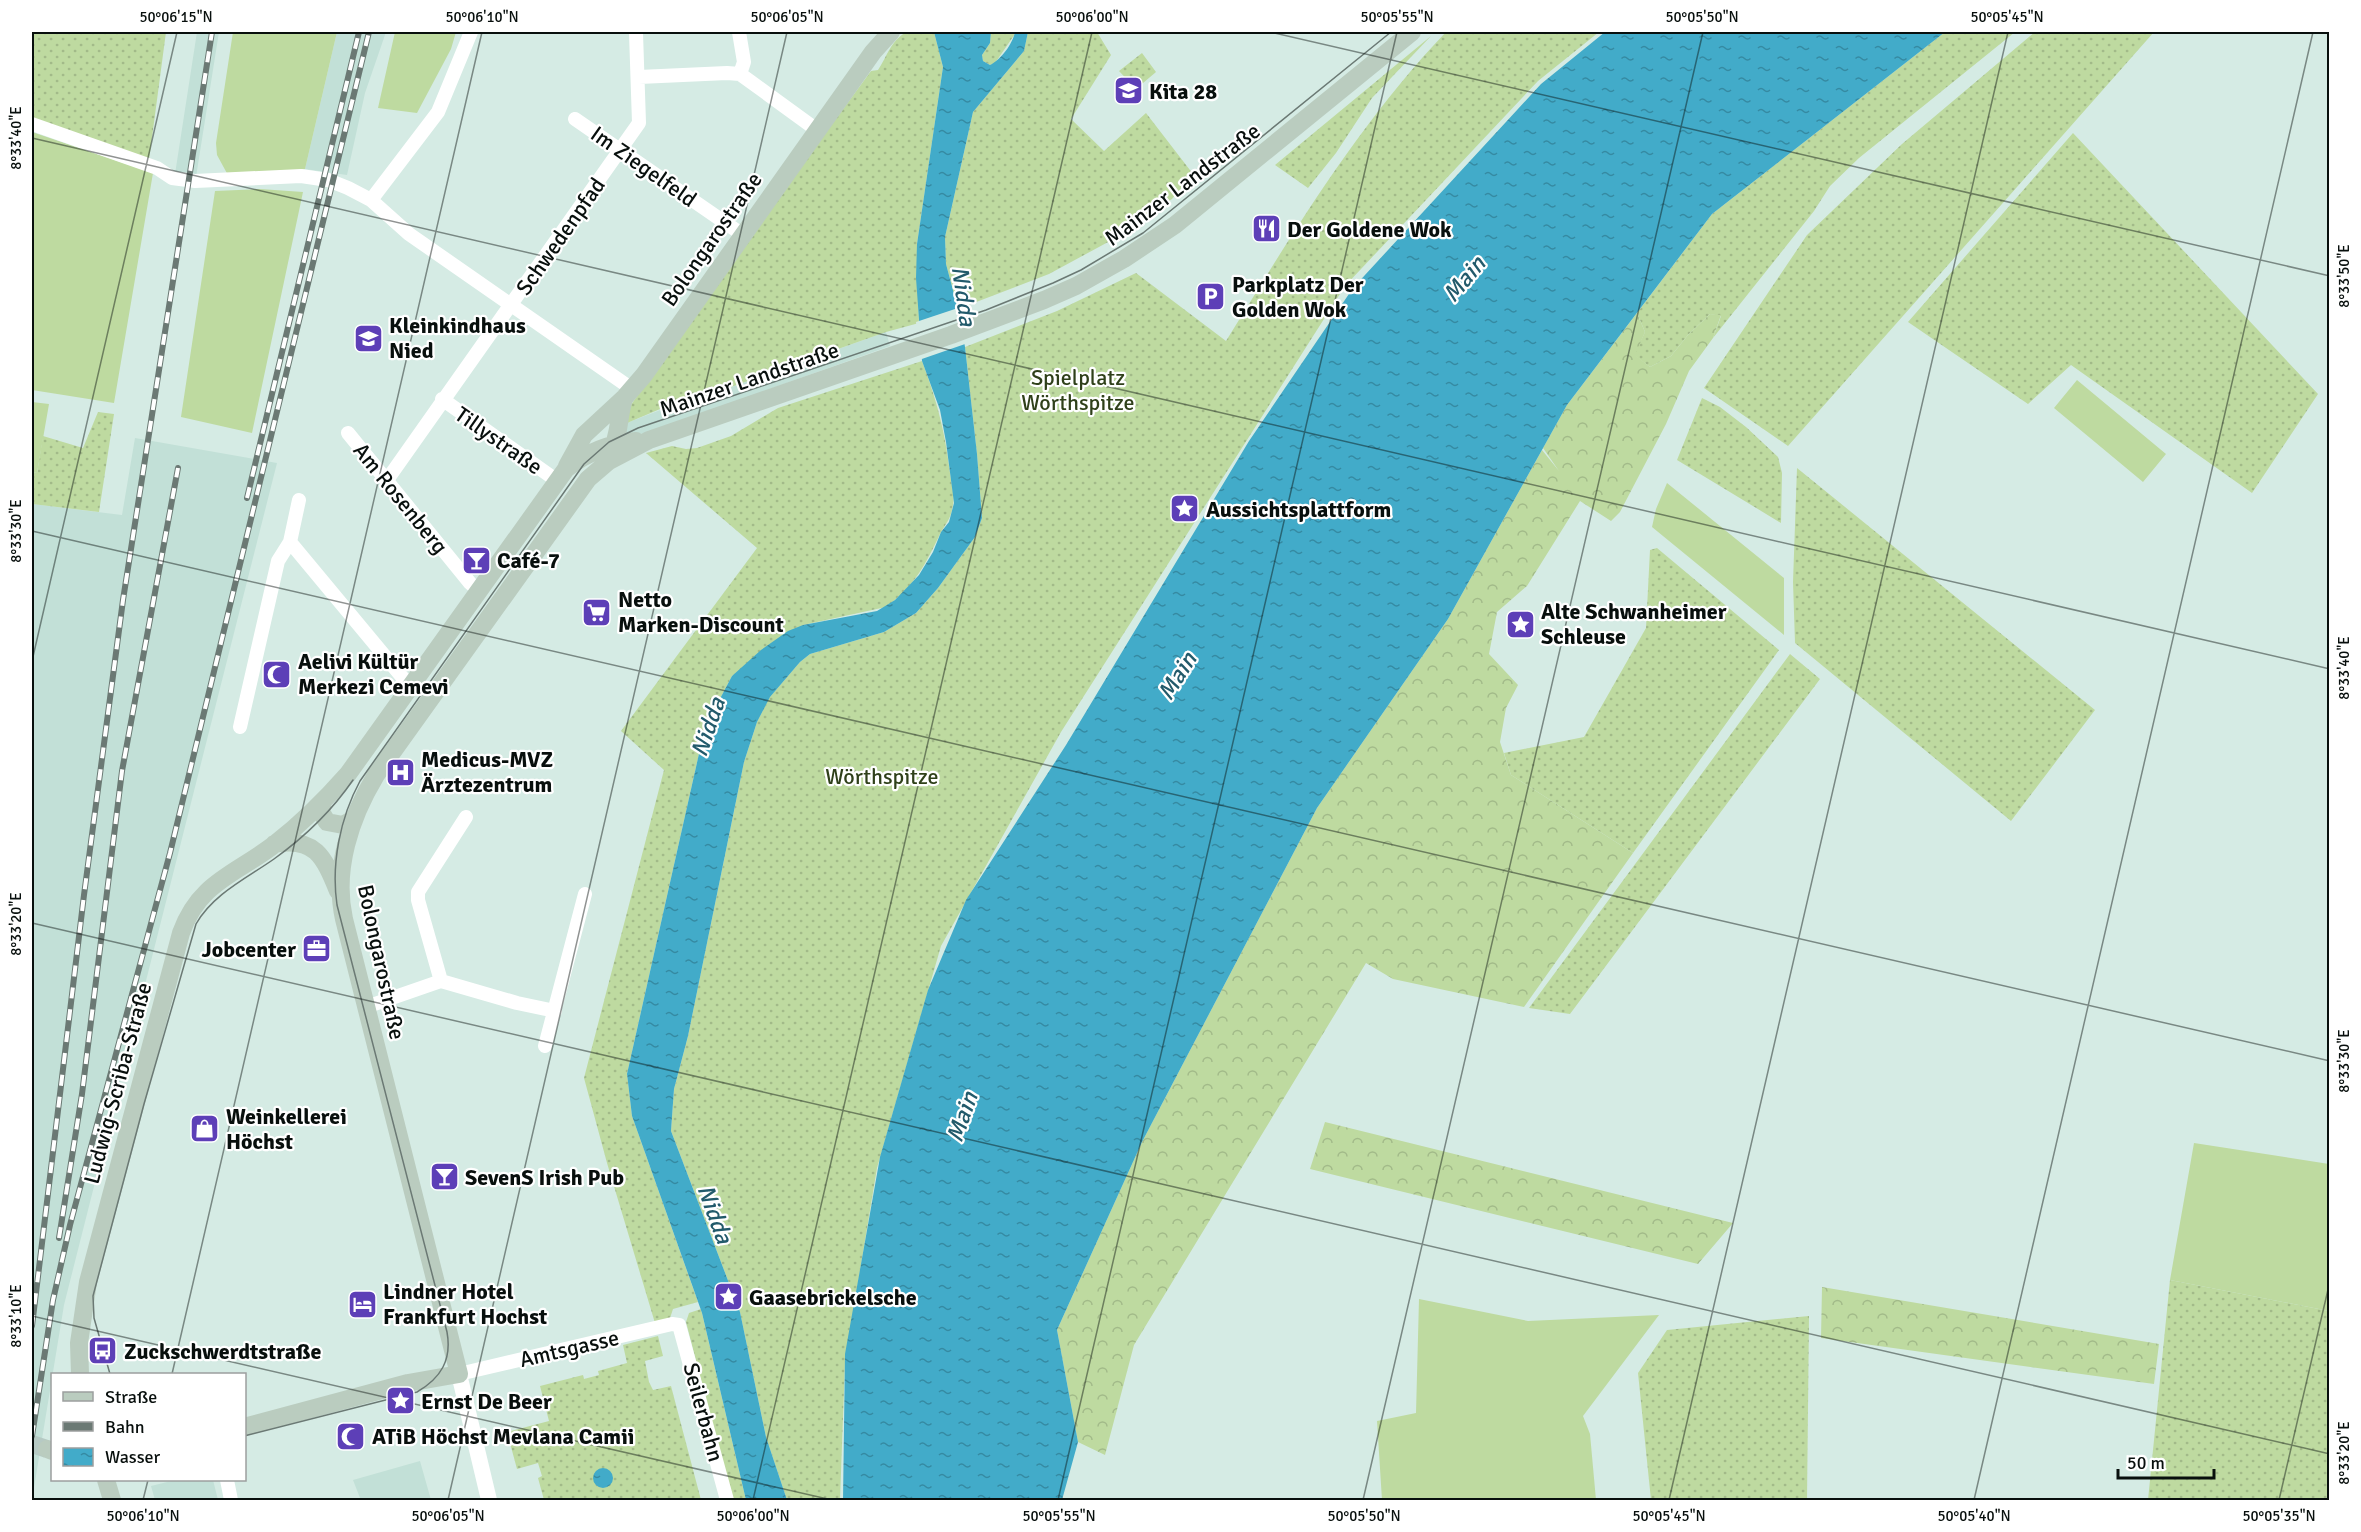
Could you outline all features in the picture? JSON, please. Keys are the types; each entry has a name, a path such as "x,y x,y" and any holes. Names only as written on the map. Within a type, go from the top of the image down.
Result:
{"main road":[{"name":"Bolongarostraße","path":"628,393 873,51 891,32"},
{"name":"Mainzer Landstraße","path":"649,440 988,322 1076,286 1143,248 1183,219 1412,32"},
{"path":"588,479 628,393"},
{"path":"561,474 583,457 612,429"},
{"path":"274,844 323,801 348,774 561,474 585,435 612,429 649,440"},
{"name":"Bolongarostraße","path":"459,1374 339,896 343,861 354,819 376,775 588,479 609,461 649,440"},
{"path":"323,801 321,812 327,822 343,825 354,819"},
{"path":"274,844 298,841 313,848 325,864 339,896"},
{"name":"Ludwig-Scriba-Straße","path":"80,1373 79,1342 88,1282 186,918 201,896 212,886 274,844"},
{"path":"246,1426 408,1383 459,1374"},
{"path":"107,1481 112,1500"}],"street":[{"path":"371,200 438,112 471,32"},
{"path":"739,32 744,52 740,74"},
{"name":"Schwedenpfad","path":"387,480 639,123 636,33"},
{"path":"639,77 740,74 817,130"},
{"name":"Im Ziegelfeld","path":"575,119 743,235"},
{"path":"32,124 157,168 172,178 195,181 301,176 317,178 348,188 371,200 409,234 511,305 628,393"},
{"name":"Tillystraße","path":"442,399 561,474"},
{"name":"Am Rosenberg","path":"348,433 478,590"},
{"path":"240,727 278,561 290,542 299,500"},
{"path":"290,542 403,678 411,684"},
{"path":"441,981 418,900 418,892 466,818"},
{"path":"545,1046 585,894"},
{"path":"366,1006 441,981 517,1003 555,1011"},
{"name":"Amtsgasse","path":"459,1374 672,1324 679,1325"},
{"name":"Seilerbahn","path":"679,1325 727,1500"},
{"name":"Bolongarostraße","path":"459,1374 489,1500"},
{"path":"227,1481 231,1500"}],"shaded area":[{"path":"197,32 219,32 196,177 175,174"},
{"path":"337,32 386,32 365,93 347,175 305,169"},
{"path":"886,332 890,346 647,433 623,436 624,424 668,407 668,404 699,393 701,398"},
{"path":"135,438 277,463 64,1305 53,1373 51,1373 32,1500 32,504 122,515"},
{"path":"420,1461 431,1500 352,1500 360,1498 353,1480"},
{"path":"171,1481 213,1481 218,1500 155,1500 151,1486"}],"green space":[{"path":"32,32 166,32 149,160 32,121"},
{"path":"233,32 337,32 305,169 229,177 217,155 216,143"},
{"path":"395,32 456,32 451,49 417,113 378,108"},
{"path":"906,32 934,32 943,67 917,244 919,323 886,332 700,398 698,393 627,423 628,409 757,226 871,71 878,70 893,44"},
{"path":"991,32 1015,32 1015,34 995,63 990,65 983,61 982,55 990,43"},
{"path":"1028,32 1097,32 1111,55 1071,119 1104,151 1146,113 1193,174 1172,199 1110,241 1049,274 958,309 946,264 945,237 973,112 1024,51"},
{"name":"Wörthspitze","path":"1446,32 1599,32 1538,81 1345,286 1061,732 941,946 877,1168 845,1362 840,1500 787,1500 766,1437 740,1312 671,1131 674,1089 688,1036 744,762 757,722 769,698 800,662 810,654 884,632 916,613 938,588 975,537 982,518 965,347 1057,311 1136,273 1226,341 1328,180 1384,104"},
{"path":"1945,32 2015,32 1859,158 1830,186 1814,211 1713,338 1721,316 1710,314 1688,335 1671,356 1650,367 1634,355 1645,332 1637,313 1712,214"},
{"path":"2035,32 2154,32 1788,446 1704,388 1807,235 1902,144"},
{"path":"1431,36 1372,98 1336,153 1308,188 1275,165"},
{"path":"1142,53 1156,72 1136,89 1119,71"},
{"path":"32,132 153,173 114,403 32,390"},
{"path":"2073,133 2318,394 2252,493 2071,365 2028,404 1908,322"},
{"path":"260,189 303,192 252,433 181,417 215,191"},
{"path":"1637,313 1645,332 1635,355 1650,367 1671,356 1688,335 1710,314 1721,315 1713,338 1689,371 1666,424 1620,512 1611,521 1580,501 1527,586 1497,612 1489,654 1518,685 1506,708 1500,742 1511,775 1633,853 1524,1007 1393,979 1366,963 1134,1345 1105,1455 1078,1442 1057,1330 1142,1142 1317,808 1448,619 1542,450 1559,471 1543,448 1567,405"},
{"path":"922,361 943,430 954,497 950,517 924,565 905,591 886,607 803,625 732,676 705,727 627,1074 632,1116 698,1302 673,1309 670,1318 655,1323 584,1078 664,770 621,731 757,548 646,453 672,446 686,449 697,448 731,436 778,408"},
{"path":"2077,380 2166,454 2143,482 2054,408"},
{"path":"1702,398 1720,407 1746,427 1778,457 1782,473 1781,523 1677,460"},
{"path":"32,402 49,404 37,473 32,472"},
{"path":"98,412 114,414 99,512 32,504 32,472 37,473 43,436 83,448"},
{"path":"1797,468 2095,710 2011,821 1795,643 1793,582"},
{"path":"1667,483 1784,578 1784,635 1652,527 1656,509"},
{"path":"1657,548 1779,650 1633,853 1511,775 1504,753 1584,737 1646,628 1650,550"},
{"path":"1790,654 1820,679 1570,1014 1529,1008"},
{"path":"1325,1122 1733,1223 1698,1264 1310,1169"},
{"path":"2194,1143 2329,1164 2329,1311 2170,1280"},
{"path":"2170,1280 2329,1311 2329,1500 2148,1500"},
{"path":"1822,1287 2159,1344 2154,1384 1821,1338"},
{"path":"1419,1299 1528,1321 1659,1315 1583,1416 1590,1434 1596,1500 1382,1500 1377,1421 1416,1413"},
{"path":"701,1309 746,1500 732,1500 686,1322 689,1313"},
{"path":"1809,1316 1807,1500 1651,1500 1638,1373 1667,1330"},
{"path":"658,1336 663,1356 645,1361 649,1382 653,1390 671,1386 701,1500 544,1500 538,1478 542,1476 538,1463 517,1469 507,1432 549,1421 540,1386 583,1375 584,1379 599,1375 598,1371 627,1363 623,1345"}],"water":[{"name":"Nidda","path":"934,32 991,32 990,43 982,55 983,61 990,65 1006,51 1015,32 1028,32 1024,51 973,112 945,237 946,264 965,347 982,518 975,537 938,588 916,613 884,632 810,654 800,662 770,697 757,722 744,762 688,1036 674,1089 671,1131 740,1312 766,1437 787,1500 746,1500 702,1313 632,1116 627,1074 705,727 732,676 761,650 788,631 803,625 877,611 895,600 919,575 933,552 941,532 949,522 954,503 946,442 940,410 922,361 916,278 917,244 943,67"},
{"name":"Main","path":"1605,32 1945,32 1712,214 1567,405 1448,619 1317,808 1142,1142 1057,1330 1078,1442 1062,1500 843,1500 845,1354 880,1157 928,990 966,900 1066,745 1249,441 1353,288 1541,84"},
{"path":"599,1468 607,1468 613,1474 613,1482 607,1488 599,1488 593,1482 593,1474"}],"pier":[{"path":"961,307 968,343 919,360 916,322"}],"tunnel":[{"path":"32,1444 47,1449"}],"tram line":[{"path":"246,1435 417,1392 433,1381 446,1360 447,1332 337,905 336,858 342,826 360,781 584,464 609,442 638,428 986,310 1081,270 1143,233 1391,32"},
{"path":"110,1373 94,1318 93,1296 144,1104 196,924 203,913 221,895 274,859 307,832 336,803 353,780"}],"railway":[{"path":"32,1326 84,895 123,600 212,32"},
{"path":"247,498 359,32"},
{"path":"32,1436 53,1300 70,1225 170,853 369,32"},
{"path":"59,1238 82,1094 122,771 178,468"}],"place":[{"name":"Kita 28","path":"1128,91"},
{"name":"Der Goldene Wok","path":"1266,229"},
{"name":"Parkplatz Der Golden Wok","path":"1211,297"},
{"name":"Kleinkindhaus Nied","path":"368,338"},
{"name":"Aussichtsplattform","path":"1185,509"},
{"name":"Café-7","path":"476,560"},
{"name":"Netto Marken-Discount","path":"597,612"},
{"name":"Alte Schwanheimer Schleuse","path":"1520,624"},
{"name":"Aelivi Kültür Merkezi Cemevi","path":"277,674"},
{"name":"Medicus-MVZ Ärztezentrum","path":"400,772"},
{"name":"Jobcenter","path":"317,949"},
{"name":"Weinkellerei Höchst","path":"205,1129"},
{"name":"SevenS Irish Pub","path":"444,1177"},
{"name":"Gaasebrickelsche","path":"728,1297"},
{"name":"Lindner Hotel Frankfurt Hochst","path":"362,1304"},
{"name":"Zuckschwerdtstraße","path":"103,1351"},
{"name":"Ernst De Beer","path":"400,1401"},
{"name":"ATiB Höchst Mevlana Camii","path":"351,1436"}],"park label":[{"name":"Spielplatz Wörthspitze","path":"1078,390"}]}
